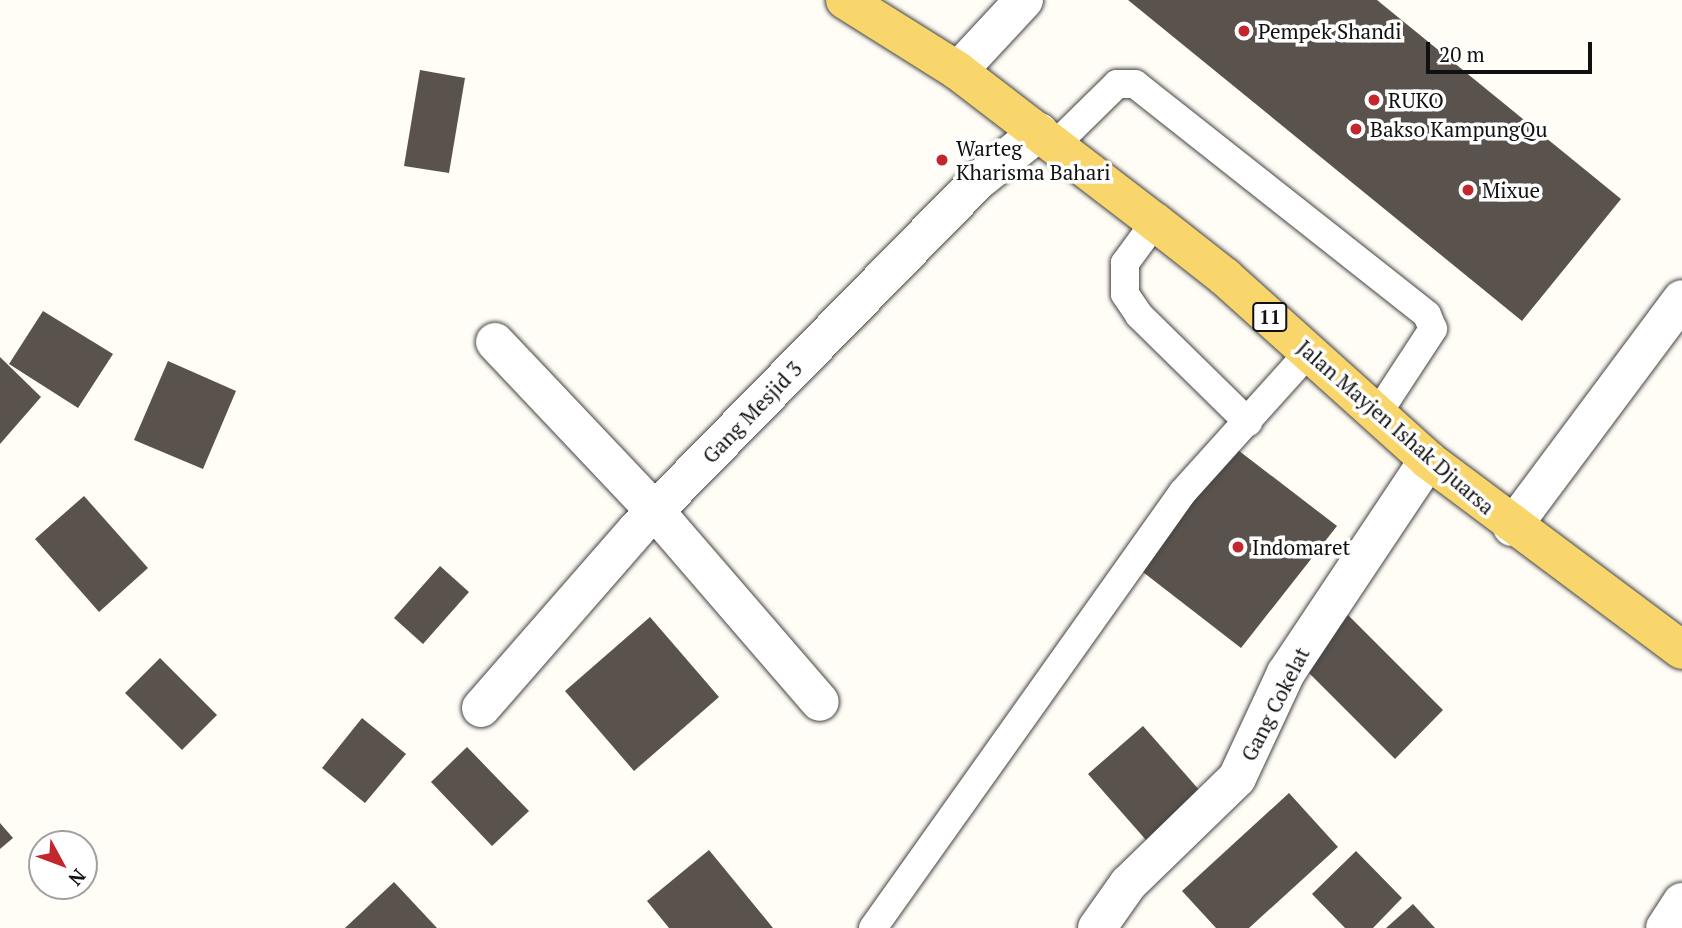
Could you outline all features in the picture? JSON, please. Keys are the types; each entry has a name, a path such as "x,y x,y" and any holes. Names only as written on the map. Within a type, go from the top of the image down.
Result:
{"main road":[{"name":"Jalan Mayjen Ishak Djuarsa","path":"845,0 958,71 1155,222 1309,352 1428,460 1512,527 1682,650"}],"street":[{"path":"958,71 1024,0"},
{"name":"Gang Mesjid 3","path":"481,708 655,510 979,180 1047,139"},
{"path":"1512,527 1682,299"},
{"path":"495,342 655,510 820,702"},
{"name":"Gang Cokelat","path":"1097,928 1128,884 1237,778 1286,673 1428,460"},
{"path":"1665,928 1682,902"}],"lane":[{"path":"1047,139 1117,84 1135,84 1427,315 1433,329 1378,413"},
{"path":"1155,222 1125,263 1125,294 1139,315 1248,422"},
{"path":"873,928 1183,492 1309,352"}],"building":[{"name":"RUKO","path":"1128,0 1377,0 1621,199 1522,321"},
{"path":"420,70 465,78 449,173 404,166"},
{"path":"43,311 113,354 78,408 9,364"},
{"path":"0,357 41,397 0,444"},
{"path":"168,361 236,391 203,469 134,440"},
{"name":"Indomaret","path":"1234,447 1337,526 1241,648 1139,569"},
{"path":"84,496 148,568 99,612 35,539"},
{"path":"440,566 469,592 423,644 394,618"},
{"path":"1348,615 1443,710 1395,759 1300,664"},
{"path":"650,617 719,697 634,771 565,691"},
{"path":"160,658 217,715 182,750 125,693"},
{"path":"362,718 406,754 365,803 322,768"},
{"path":"1143,726 1208,800 1153,848 1088,774"},
{"path":"467,747 529,811 492,846 431,782"},
{"path":"1289,793 1338,847 1249,928 1216,928 1182,891"},
{"path":"0,823 13,838 0,849"},
{"path":"709,850 773,928 669,928 647,901"},
{"path":"1356,851 1402,898 1373,928 1345,928 1312,894"},
{"path":"394,882 437,928 345,928"},
{"path":"1413,904 1435,928 1386,928"}],"place":[{"name":"Pempek Shandi","path":"1244,31"},
{"name":"RUKO","path":"1374,100"},
{"name":"Bakso KampungQu","path":"1356,129"},
{"name":"Warteg Kharisma Bahari","path":"942,160"},
{"name":"Mixue","path":"1468,190"},
{"name":"Indomaret","path":"1238,547"}]}
